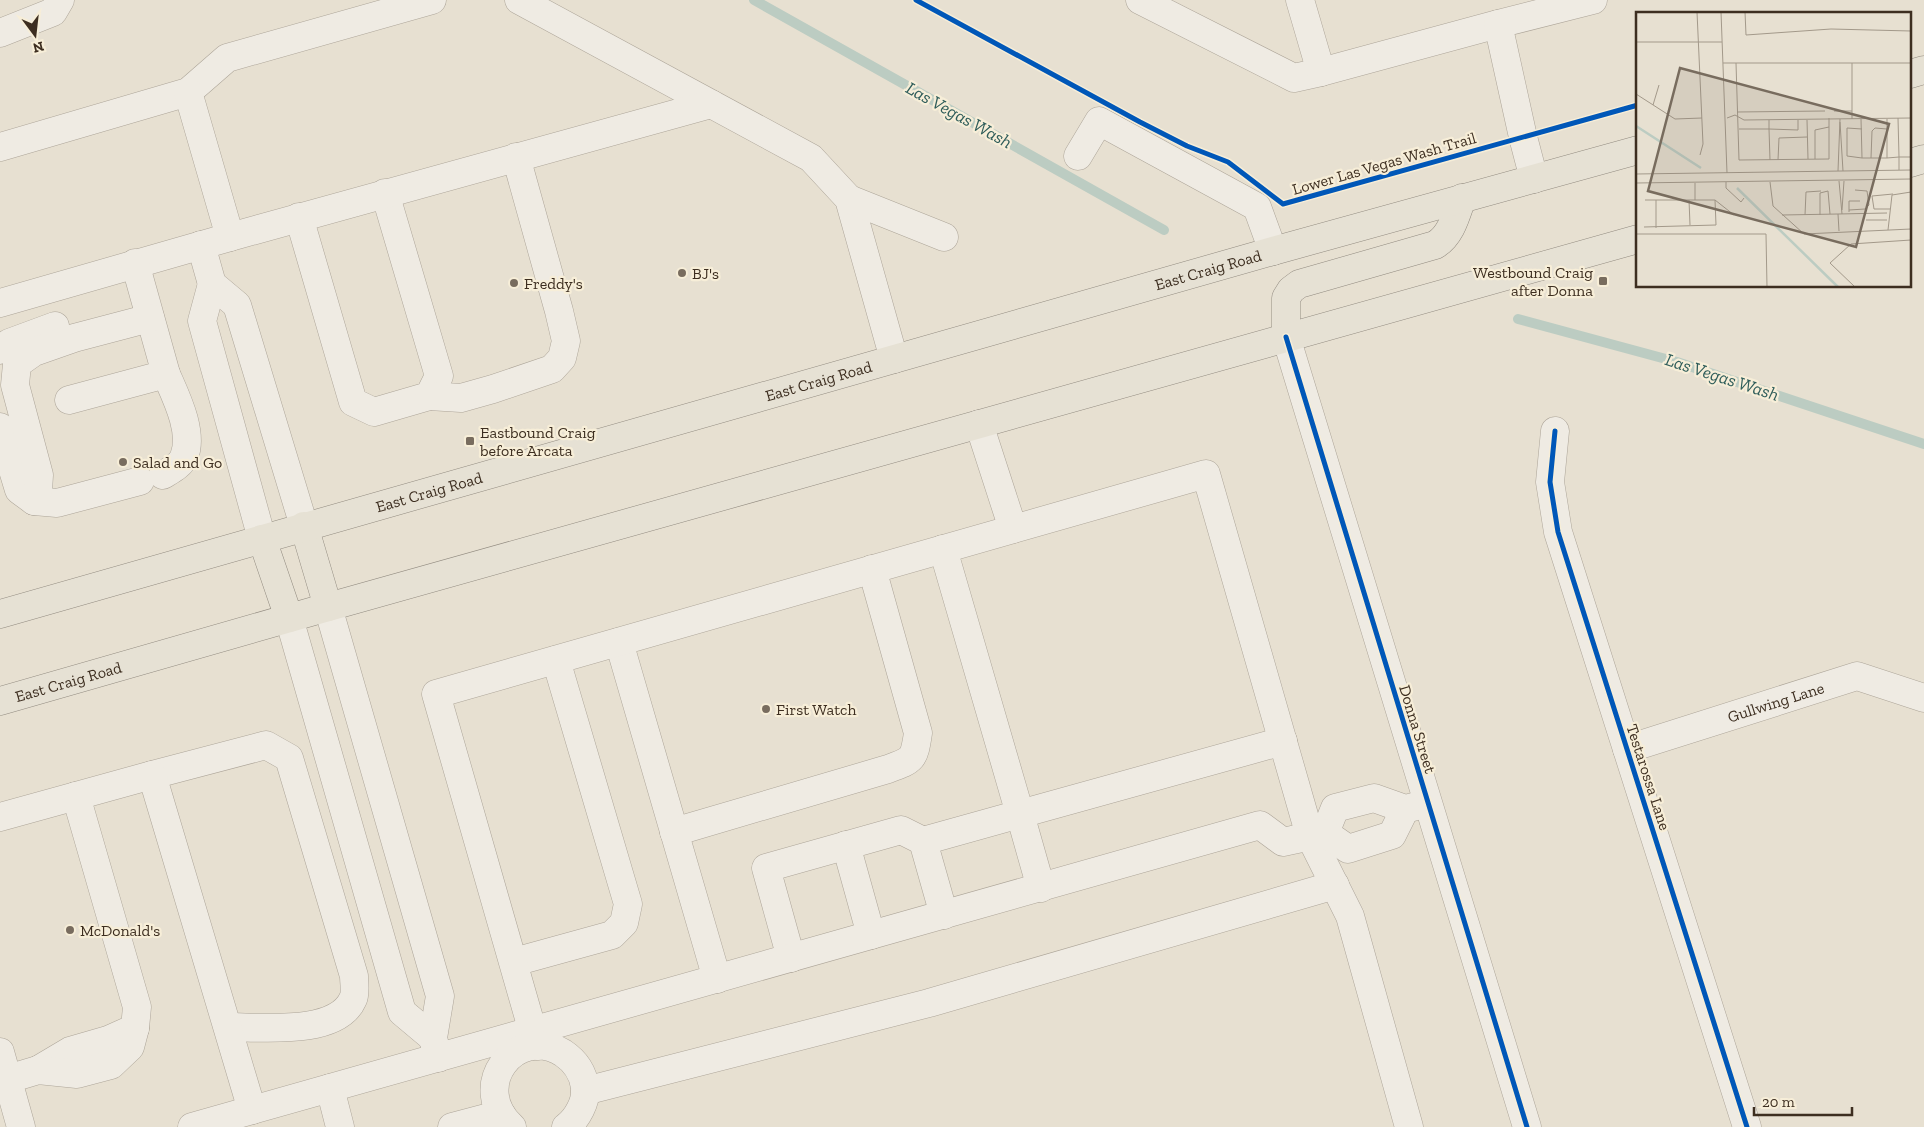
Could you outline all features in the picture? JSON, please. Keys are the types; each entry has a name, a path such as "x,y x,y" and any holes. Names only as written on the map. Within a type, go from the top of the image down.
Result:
{"main road":[{"name":"East Craig Road","path":"0,614 1274,251 1636,151"},
{"path":"1286,338 1286,298 1291,290 1299,284 1435,245 1447,235 1462,198"},
{"name":"East Craig Road","path":"0,701 1636,240"},
{"path":"304,526 328,607"},
{"path":"262,539 289,618"}],"street":[{"path":"0,33 52,12 60,0"},
{"path":"0,147 188,92 227,58 432,0"},
{"path":"519,0 811,158 849,199 944,237"},
{"path":"1140,0 1294,78 1498,24 1544,6 1593,0"},
{"path":"1300,0 1321,72"},
{"path":"1498,24 1534,179"},
{"path":"188,92 230,237"},
{"path":"0,303 299,217 711,104"},
{"path":"1078,156 1100,121 1257,207 1274,251"},
{"path":"299,217 353,402 374,412 429,396 461,398 552,369 562,358 566,341 516,157"},
{"path":"385,193 439,376 429,396"},
{"path":"849,199 894,359"},
{"path":"201,245 212,284 202,321 262,539"},
{"path":"0,427 19,490 34,501 57,503 152,478 175,468 184,458 186,438 181,407 166,374 135,263"},
{"path":"212,284 237,305 304,526"},
{"path":"0,350 9,343 45,329 148,309"},
{"path":"34,501 38,491 40,475 15,385 17,364 34,352 148,309"},
{"name":"Donna Street","path":"1286,338 1416,806 1527,1127"},
{"path":"69,400 166,374"},
{"path":"979,424 1012,530"},
{"name":"Testarossa Lane","path":"1556,431 1550,482 1558,532 1747,1127"},
{"path":"566,1127 580,1112 585,1091 579,1068 569,1057 536,1038 436,694 1206,474 1283,741 1335,885 1350,916 1409,1127"},
{"path":"944,549 1041,888"},
{"path":"674,832 907,763 915,753 918,733 872,569"},
{"path":"328,607 440,996 435,1048"},
{"path":"289,618 402,1012 435,1048"},
{"path":"619,642 717,979"},
{"path":"514,962 612,935 624,923 628,904 556,660"},
{"name":"Gullwing Lane","path":"1627,749 1857,676 1924,698"},
{"path":"790,958 766,868 901,830 923,841 1283,741"},
{"path":"0,817 266,745 289,758 354,976 354,998 338,1017 304,1027 228,1027"},
{"path":"152,775 252,1110"},
{"path":"8,1079 38,1070 77,1074 111,1065 130,1047 135,1028 137,1007 76,796"},
{"path":"192,1127 330,1088 435,1048 536,1038 717,979 1260,826 1283,842 1318,835 1348,849 1392,835 1416,806 1374,798 1335,808 1318,835"},
{"path":"923,841 944,915"},
{"path":"846,845 872,935"},
{"path":"585,1091 929,1003 1335,885"},
{"path":"452,1127 507,1121 497,1107 494,1093 496,1078 502,1065 513,1054 526,1047 536,1038"},
{"path":"0,1052 21,1127"},
{"path":"330,1088 340,1127"}],"waterway":[{"name":"Las Vegas Wash","path":"754,0 1164,230"},
{"name":"Las Vegas Wash","path":"1518,319 1677,362 1924,444"}],"cycle path":[{"name":"Lower Las Vegas Wash Trail","path":"916,0 1140,122 1187,146 1228,162 1283,204 1636,106"},
{"path":"1286,337 1527,1127"},
{"path":"1555,431 1550,482 1558,532 1747,1127"}],"place":[{"name":"BJ's","path":"682,273"},
{"name":"Westbound Craig after Donna","path":"1603,281"},
{"name":"Freddy's","path":"514,283"},
{"name":"Eastbound Craig before Arcata","path":"470,441"},
{"name":"Salad and Go","path":"123,462"},
{"name":"First Watch","path":"766,709"},
{"name":"McDonald's","path":"70,930"}]}
